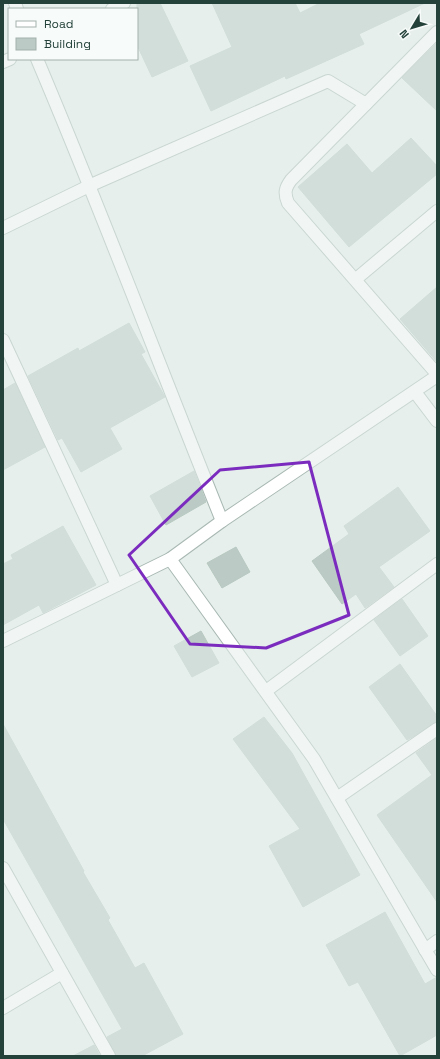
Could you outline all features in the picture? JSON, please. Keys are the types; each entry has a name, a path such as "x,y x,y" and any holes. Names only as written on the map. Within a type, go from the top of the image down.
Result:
{"street":[{"path":"114,8 124,3"},
{"path":"3,641 170,559 222,521 415,392 437,375 356,279 288,202 284,194 286,187 291,180 437,32"},
{"path":"37,60 91,186 138,311 222,521"},
{"path":"3,228 91,186 328,81 366,104"},
{"path":"356,279 437,212"},
{"path":"3,340 117,584"},
{"path":"415,392 437,421"},
{"path":"170,559 314,759 437,970"},
{"path":"266,691 437,564"},
{"path":"337,798 437,729"},
{"path":"3,868 110,1056"},
{"path":"425,950 437,941"},
{"path":"3,1008 62,973"}],"highlighted area":[{"path":"309,462 349,615 266,648 190,644 129,555 220,470"}],"building":[{"path":"137,3 160,3 188,61 152,77 138,47"},
{"path":"212,3 295,3 300,13 320,3 425,3 359,34 364,44 286,79 285,76 211,111 190,66 232,47"},
{"path":"437,43 437,111 402,78"},
{"path":"411,138 437,166 437,174 349,247 298,187 347,144 372,173"},
{"path":"437,287 437,362 400,319"},
{"path":"129,323 145,352 141,354 165,397 110,428 122,449 81,472 62,438 58,440 28,376 78,348 79,351"},
{"path":"15,383 45,447 3,470 3,390"},
{"path":"194,471 206,502 166,525 150,496"},
{"path":"398,487 430,531 379,567 394,587 365,608 356,594 342,604 312,561 349,534 344,526"},
{"path":"63,526 96,585 43,613 39,605 3,625 3,564 13,559 11,555"},
{"path":"236,547 250,572 222,588 207,563"},
{"path":"402,599 428,636 400,656 374,620"},
{"path":"201,631 219,663 192,677 174,646"},
{"path":"400,664 437,716 437,722 407,740 369,687"},
{"path":"264,717 292,753 360,875 303,907 269,846 300,829 233,739"},
{"path":"3,724 84,871 83,872 110,918 108,920 135,968 144,963 183,1034 142,1056 116,1056 107,1037 122,1029 3,819"},
{"path":"437,738 437,902 377,815 432,775 416,753"},
{"path":"385,912 425,984 437,977 437,1035 400,1056 358,982 349,986 326,945"},
{"path":"94,1045 100,1056 73,1056"}]}
